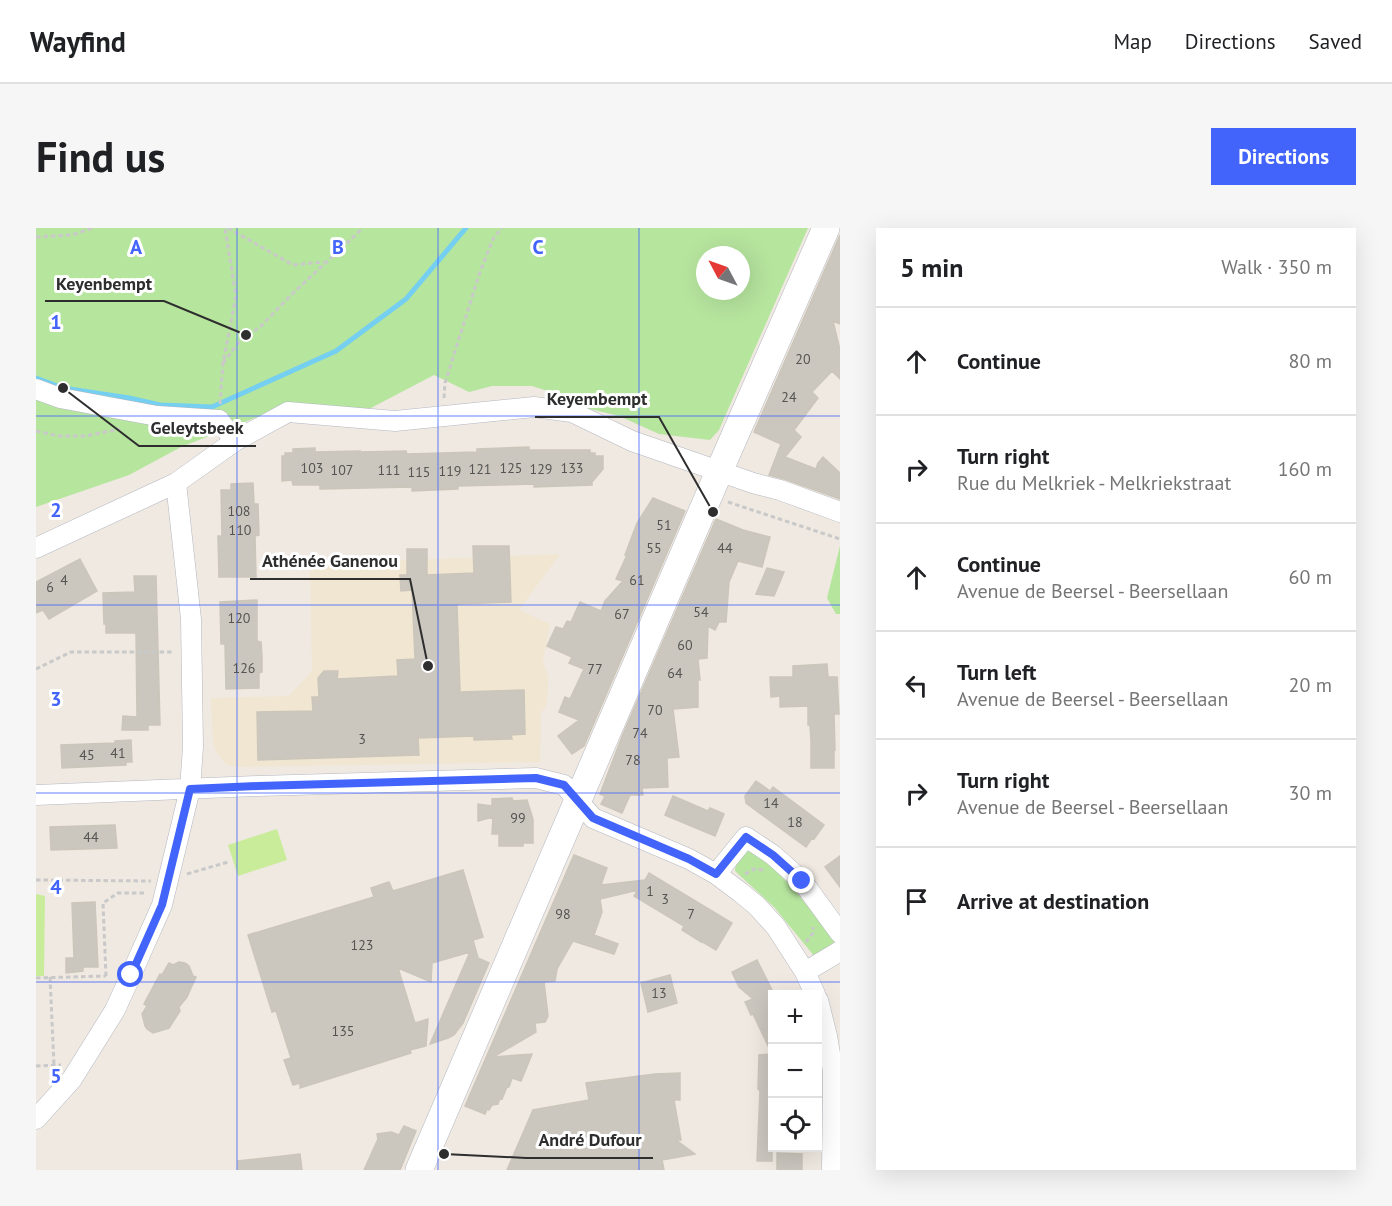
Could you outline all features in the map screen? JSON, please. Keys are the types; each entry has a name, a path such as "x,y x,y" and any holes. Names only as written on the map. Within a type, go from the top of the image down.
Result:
{"main road":[{"path":"419,1170 826,228"}],"street":[{"path":"36,389 60,398 157,416 219,420 235,441"},
{"path":"36,548 176,483 235,441 288,412 395,421 534,406 572,412 632,441 840,512"},
{"path":"36,1119 72,1079 115,1010 162,905 190,789 193,747 191,619 176,483"},
{"path":"36,795 269,785 536,778 564,785 593,818 689,859 716,874 757,906 776,927 805,972 813,990"},
{"path":"716,874 746,837 773,855 802,881 840,933"},
{"path":"805,972 840,951"},
{"path":"822,1016 833,1071 832,1170"}],"path":[{"path":"36,237 72,235 93,228"},
{"path":"226,228 293,265 326,262"},
{"path":"220,398 223,363 236,296 226,228"},
{"path":"223,363 240,341 260,327 363,228"},
{"path":"443,415 445,383 480,272 493,239 502,228"},
{"path":"36,431 59,436 85,436 128,427"},
{"path":"721,500 840,539"},
{"path":"36,669 71,652 191,652"},
{"path":"36,880 152,881"},
{"path":"802,945 813,933 811,923"},
{"path":"36,978 131,975"},
{"path":"50,977 54,1065"}],"shaded area":[{"path":"560,554 519,610 550,624 543,660 548,677 548,691 546,706 541,713 540,762 237,767 227,765 216,752 213,740 211,698 289,696 312,671 310,564"}],"green space":[{"path":"36,228 808,228 719,430 710,440 659,434 619,416 590,409 563,396 532,386 492,386 469,392 434,375 367,410 278,409 181,447 129,475 36,507"},
{"path":"840,546 840,614 836,614 827,598"},
{"path":"277,829 287,860 238,876 228,845"},
{"path":"749,851 784,879 834,939 834,942 815,957 774,907 735,871 739,859"},
{"path":"36,894 45,896 44,976 36,976"}],"building":[{"path":"840,235 840,324 833,321 840,350 840,379 832,371 812,392 818,398 794,430 801,437 785,457 816,469 823,457 840,473 840,499 769,475 781,444 754,432"},
{"path":"529,447 529,450 590,450 590,453 595,453 595,456 603,456 603,469 592,485 458,486 458,489 412,491 412,487 320,489 320,485 293,485 292,480 282,481 282,456 285,456 285,453 293,453 293,449 315,448 315,452 406,451 407,454 477,452 477,449"},
{"path":"253,483 254,504 258,504 259,535 255,536 256,577 219,577 218,536 222,536 221,490 231,490 231,484"},
{"path":"653,498 685,511 584,746 572,754 558,736 579,720 559,712 565,697 570,699 584,669 569,663 572,657 547,646 556,627 563,629 567,621 571,622 580,602 601,611 605,601 623,581 616,579 627,555 625,555 637,523"},
{"path":"716,519 743,530 770,537 762,567 738,561 729,582 726,622 719,622 715,630 708,626 707,658 698,659 700,680 698,680 698,707 673,709 679,757 667,758 668,787 642,788 643,795 630,795 622,813 601,804 605,796 600,794 623,734"},
{"path":"473,546 509,546 511,602 457,604 460,692 524,690 525,734 511,735 512,739 474,740 474,736 418,738 419,755 258,760 257,712 313,711 312,697 319,697 318,678 324,671 338,671 337,679 398,676 397,660 415,659 412,590 401,591 400,575 407,575 407,549 427,549 427,575 474,573"},
{"path":"80,559 97,591 49,619 43,610 36,613 36,582"},
{"path":"767,568 784,572 774,596 756,594"},
{"path":"134,576 156,576 160,725 148,725 148,730 122,730 123,716 137,717 136,633 106,633 106,624 104,624 103,593 135,592"},
{"path":"257,600 257,641 261,642 262,657 259,688 226,689 225,644 221,644 220,602"},
{"path":"827,664 828,677 837,677 839,714 834,714 834,768 811,768 808,706 780,707 780,696 771,697 770,677 793,677 793,666"},
{"path":"131,740 132,762 126,762 126,765 62,768 61,745 115,743 115,741"},
{"path":"756,781 770,791 773,787 824,825 806,847 746,803 745,796"},
{"path":"673,796 708,811 710,808 724,814 715,836 665,815"},
{"path":"512,798 513,801 527,800 533,819 533,843 523,843 523,846 499,846 499,834 492,834 493,817 478,821 478,804 492,806 492,799"},
{"path":"115,825 117,848 51,850 50,827"},
{"path":"574,855 607,868 601,885 645,880 649,873 732,923 716,950 682,930 684,926 634,896 638,890 600,899 602,912 594,935 618,944 614,954 573,941 557,969 555,981 544,982 548,1016 545,1022 535,1023 536,1032 493,1057 532,1054 521,1081 512,1078 502,1099 500,1098 498,1104 492,1105 489,1110 487,1109 485,1114 465,1106"},
{"path":"840,856 840,887 825,867"},
{"path":"463,870 483,937 473,940 478,958 489,963 463,1023 454,1035 430,1044 470,952 432,963 431,982 398,968 415,1023 428,1019 426,1046 410,1050 411,1053 300,1088 300,1083 293,1085 284,1060 291,1058 276,1011 272,1012 248,935 374,897 371,888 389,882 393,891"},
{"path":"95,902 98,967 83,967 83,971 66,973 66,958 74,958 72,903"},
{"path":"757,960 772,990 768,990 768,1046 745,1002 753,999 739,987 732,972"},
{"path":"179,962 189,966 193,976 196,977 169,1028 153,1033 145,1026 142,1014 147,1006 144,1004 160,974 162,975 169,963 173,965"},
{"path":"670,975 677,1003 648,1012 641,983"},
{"path":"768,1054 768,1152 772,1152 772,1161 757,1161 759,1055"},
{"path":"680,1073 680,1100 674,1100 681,1140 676,1140 695,1154 662,1160 664,1170 507,1170 533,1110 589,1100 586,1083"},
{"path":"404,1126 416,1131 400,1170 364,1170 378,1139 377,1134 391,1132 399,1135"},
{"path":"777,1153 802,1154 802,1170 777,1170"},
{"path":"300,1154 302,1170 238,1170 238,1161"}],"waterway":[{"path":"36,378 63,388 160,405 212,407 336,351 406,299 466,228"}],"place":[{"name":"Keyenbempt","path":"246,335"},
{"name":"Geleytsbeek","path":"63,388"},
{"name":"Keyembempt","path":"713,512"},
{"name":"Athénée Ganenou","path":"428,666"},
{"name":"André Dufour","path":"444,1154"}],"route":[{"path":"131,975 162,905 190,789 536,778 564,785 593,818 689,859 716,874 746,837 773,855 802,881"}]}
